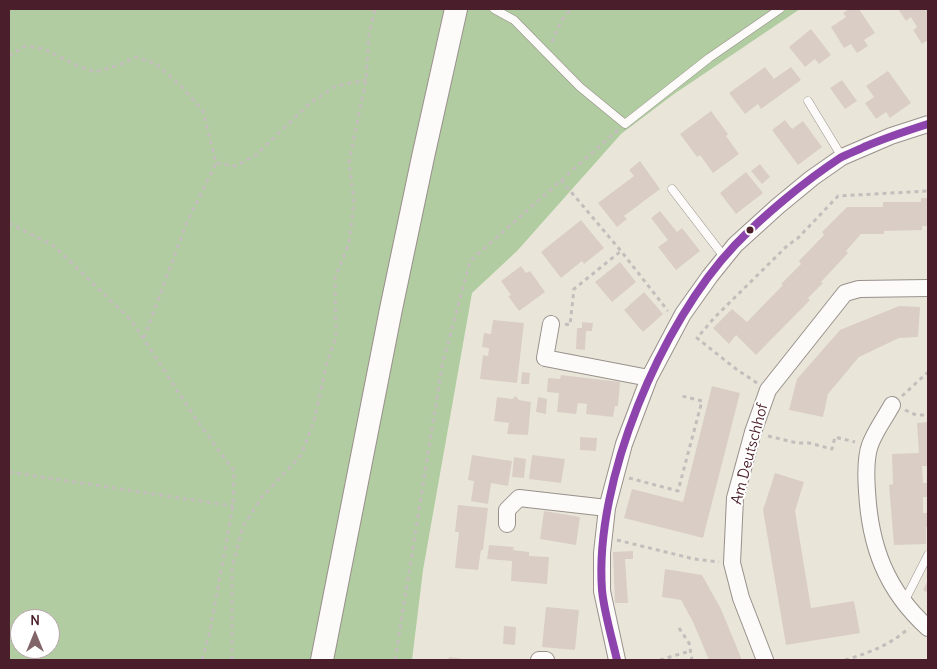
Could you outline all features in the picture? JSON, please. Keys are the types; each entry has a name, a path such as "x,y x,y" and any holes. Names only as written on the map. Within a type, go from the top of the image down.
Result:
{"main road":[{"path":"322,660 424,148 456,9"}],"street":[{"path":"617,660 602,590 603,537 607,508 624,444 649,378 678,324 688,307 735,245 812,178 842,158 891,136 928,124"},
{"name":"Am Deutschhof","path":"765,660 741,598 732,563 735,498 753,432 768,390 845,293 859,289 928,288"},
{"path":"551,324 545,358 649,378"},
{"path":"892,405 870,446 866,483 871,532 879,558 890,582 904,602 924,623"},
{"path":"507,524 507,510 518,498 607,508"},
{"path":"539,660 546,660"}],"lane":[{"path":"494,9 514,20 580,87 625,124 709,58 780,9"},
{"path":"808,101 842,158"},
{"path":"672,189 724,258"},
{"path":"904,602 928,555"}],"path":[{"path":"232,660 232,568 243,526 262,497 301,455 314,421 327,362 336,337 335,278 350,243 354,201 350,162 366,80 369,34 374,9"},
{"path":"547,54 561,21 571,9"},
{"path":"9,56 25,46 44,49 76,66 95,72 119,66 136,57 156,64 181,86 203,111 216,163 187,222 144,339"},
{"path":"216,163 236,166 256,155 310,103 336,86 366,80"},
{"path":"395,660 442,366 470,261 625,124"},
{"path":"561,180 621,251 678,324"},
{"path":"768,390 736,369 697,338 715,317 788,245 798,238 838,196 928,191"},
{"path":"9,223 54,246 131,320 198,422 234,471 233,506 210,631 202,660"},
{"path":"551,324 570,325 574,289 621,251"},
{"path":"928,372 892,405 916,415 928,415"},
{"path":"616,474 678,491 702,400 682,396"},
{"path":"753,432 832,449 835,437 870,446"},
{"path":"9,472 233,506"},
{"path":"603,537 694,559 732,563"},
{"path":"845,660 876,650 924,623"},
{"path":"680,628 689,643 692,660"},
{"path":"660,660 690,651"}],"green space":[{"path":"9,9 800,9 674,94 621,134 517,251 472,293 423,570 412,660 9,660"}],"building":[{"path":"849,9 859,9 875,33 864,40 868,46 857,53 851,44 844,48 831,27 846,17 843,13"},
{"path":"898,9 928,9 928,40 922,44 913,30 917,27 911,17 906,21"},
{"path":"811,29 831,55 819,64 815,59 805,67 789,47"},
{"path":"765,67 774,79 791,67 801,80 761,109 758,104 745,114 729,93"},
{"path":"888,71 911,103 890,118 886,112 876,119 865,103 874,97 866,86"},
{"path":"842,80 857,101 845,109 830,88"},
{"path":"711,111 728,134 726,136 739,154 713,173 700,155 697,157 680,134"},
{"path":"785,120 792,129 803,121 822,147 798,165 772,130"},
{"path":"640,161 660,189 624,216 627,219 617,227 598,203 634,176 629,170"},
{"path":"760,164 770,177 762,184 751,171"},
{"path":"746,172 763,193 736,214 720,193"},
{"path":"921,198 928,198 928,226 922,226 922,230 884,231 884,234 861,234 846,251 848,253 808,298 810,300 756,355 736,335 729,344 713,328 732,309 747,322 783,285 781,284 801,264 799,261 824,235 822,232 847,207 883,207 883,202 921,202"},
{"path":"660,211 677,232 682,228 700,251 676,270 658,247 668,240 651,218"},
{"path":"581,220 604,248 584,264 582,261 561,278 541,252"},
{"path":"620,262 636,282 612,302 595,282"},
{"path":"521,266 526,273 530,271 545,292 519,311 508,296 511,295 501,281"},
{"path":"644,292 663,314 643,332 624,310"},
{"path":"899,306 920,307 918,337 899,338 859,357 828,394 823,417 789,410 797,379 840,330"},
{"path":"493,320 524,323 517,383 480,379 483,355 488,356 489,348 482,347 484,333 491,334"},
{"path":"582,322 593,323 592,331 586,331 585,350 576,349 577,328 582,328"},
{"path":"522,372 530,373 529,384 521,384"},
{"path":"561,375 620,382 618,406 615,406 613,417 586,414 587,404 578,403 576,414 557,412 559,393 547,392 548,378 560,379"},
{"path":"712,386 740,393 703,538 624,518 632,489 683,502"},
{"path":"516,396 519,400 531,402 528,435 507,434 509,423 494,421 497,397 512,399"},
{"path":"538,397 547,399 546,414 536,412"},
{"path":"928,422 928,466 922,466 923,483 928,483 928,497 923,497 923,513 928,513 926,544 894,545 889,485 893,484 892,454 919,453 917,423"},
{"path":"580,437 597,438 596,451 580,450"},
{"path":"472,455 512,461 508,486 491,483 488,504 471,501 474,481 468,480"},
{"path":"532,455 565,459 561,483 529,479"},
{"path":"514,457 526,459 524,478 512,477"},
{"path":"775,473 804,482 795,511 811,608 854,601 860,633 786,645 763,510"},
{"path":"458,505 488,508 483,550 481,550 478,570 455,568 459,532 455,532"},
{"path":"544,511 580,517 576,545 540,539"},
{"path":"489,545 514,547 513,550 529,552 529,556 549,557 547,584 511,581 512,561 487,559"},
{"path":"633,551 633,559 625,559 628,603 615,603 613,552"},
{"path":"665,569 702,575 721,609 742,660 709,660 693,622 681,600 662,597"},
{"path":"928,580 928,593 923,590"},
{"path":"546,607 579,610 575,650 542,647"},
{"path":"504,626 516,627 515,645 503,644"},
{"path":"449,657 464,659 464,660 448,660"}],"transit line":[{"path":"617,660 606,616 602,590 602,547 609,501 621,454 638,406 658,360 682,316 708,278 735,245 772,210 799,188 843,157 880,141 928,124"}]}
